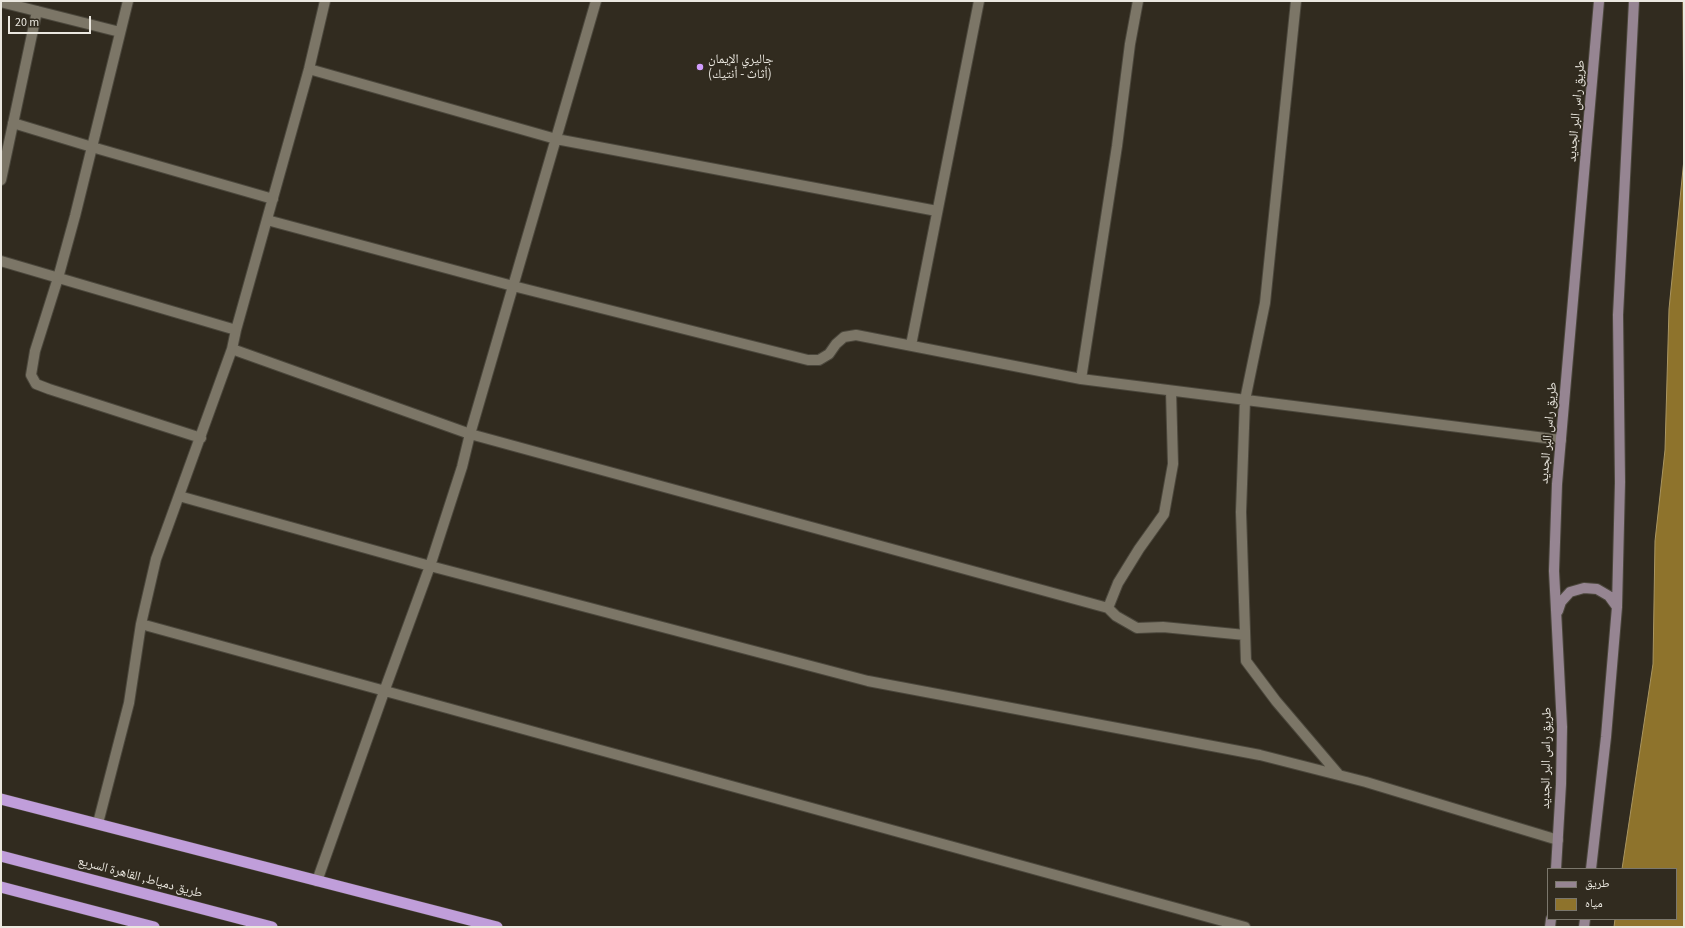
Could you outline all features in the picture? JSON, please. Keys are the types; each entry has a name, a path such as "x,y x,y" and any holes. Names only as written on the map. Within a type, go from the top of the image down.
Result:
{"highway":[{"path":"1,799 497,927"},
{"name":"طريق دمياط, القاهرة السريع","path":"1,856 272,927"},
{"path":"1,887 154,927"}],"main road":[{"name":"طريق راس البر الجديد","path":"1556,868 1562,727 1554,571 1557,484 1599,1"},
{"path":"1591,868 1606,737 1617,607 1620,475 1618,315 1634,1"},
{"path":"1556,615 1561,602 1570,592 1584,588 1597,589 1609,596 1617,607"}],"street":[{"path":"128,1 58,278 35,351 31,375 36,384 49,389 201,438"},
{"path":"98,823 129,703 141,624 156,559 232,349 309,69 325,1"},
{"path":"318,881 430,566 462,468 470,434 596,1"},
{"path":"911,345 979,1"},
{"path":"1081,379 1118,146 1130,44 1138,1"},
{"path":"1296,1 1265,303 1245,400 1241,512 1246,661 1276,701 1340,775"},
{"path":"1,2 120,32"},
{"path":"1,180 37,11"},
{"path":"309,69 556,139 937,211"},
{"path":"13,123 273,199"},
{"path":"267,220 513,286 808,360 819,360 829,354 836,344 844,337 856,335 1081,379 1561,440"},
{"path":"1,261 236,330"},
{"path":"232,349 470,434 1108,608 1116,616 1137,628 1163,627 1245,635"},
{"path":"1108,608 1118,583 1139,549 1164,514 1173,464 1171,391"},
{"path":"179,496 430,566 868,681 1260,755 1340,775 1558,840"},
{"path":"141,624 385,689 1245,927"}],"water":[{"path":"1683,1 1684,1 1684,159"},
{"path":"1684,159 1684,927 1614,927 1615,920 1677,920 1677,868 1622,868 1653,664 1655,541 1665,450 1669,309"}],"place":[{"name":"جاليري الإيمان (أثاث - أنتيك)","path":"700,67"}]}
